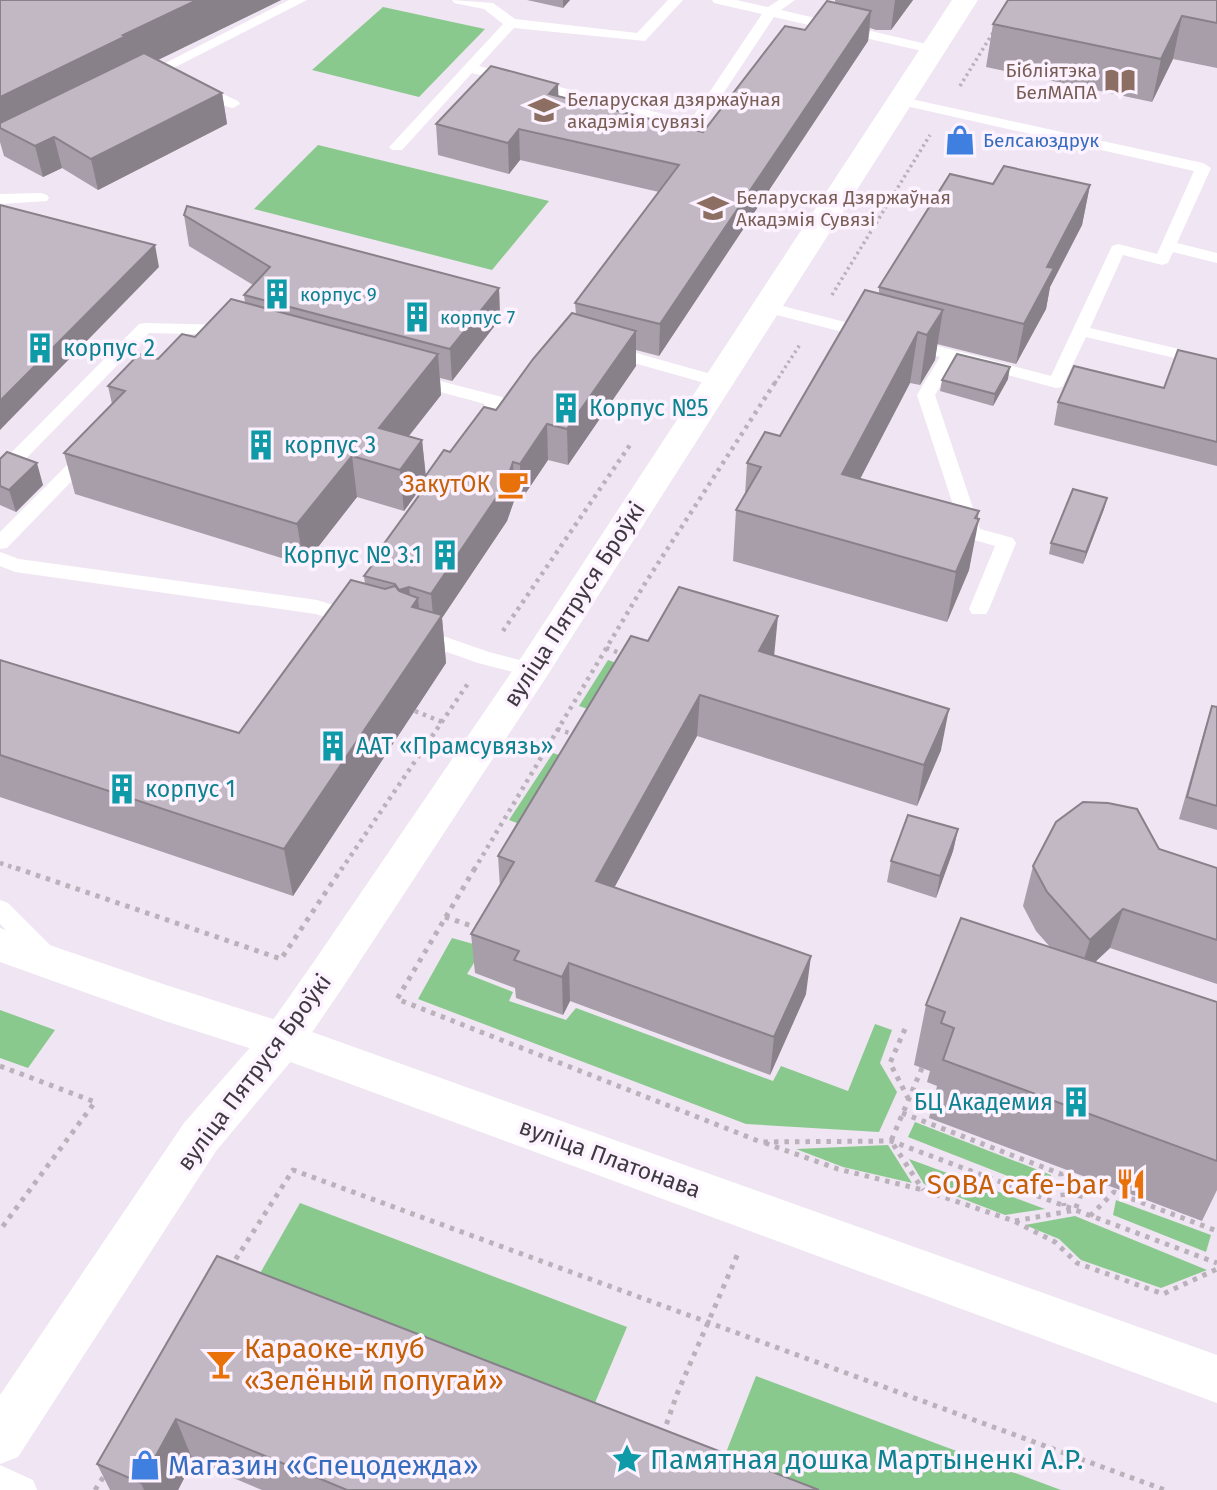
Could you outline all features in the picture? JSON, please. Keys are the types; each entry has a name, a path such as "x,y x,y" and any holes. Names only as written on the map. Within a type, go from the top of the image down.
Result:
{"street":[{"name":"вуліца Пятруся Броўкі","path":"0,1439 200,1137 283,1040 532,670 965,0"},
{"name":"вуліца Платонава","path":"0,945 165,1003 283,1040 1217,1380"}],"lane":[{"path":"128,86 175,74 300,0"},
{"path":"459,0 488,6 511,23 640,38 676,0"},
{"path":"719,0 935,50"},
{"path":"469,68 694,127 770,12 788,0"},
{"path":"397,147 511,23"},
{"path":"175,74 233,104"},
{"path":"767,307 1056,383 1118,248 1162,260 1203,168 902,101"},
{"path":"0,199 41,198"},
{"path":"1168,246 1217,258"},
{"path":"0,475 145,328 223,328 249,335"},
{"path":"1080,331 1217,363"},
{"path":"593,346 719,382"},
{"path":"950,354 926,396 972,533"},
{"path":"392,373 502,399 463,446"},
{"path":"0,543 103,439"},
{"path":"933,522 1006,542 979,609"},
{"path":"0,558 15,565 346,609 379,625"},
{"path":"412,632 485,658 532,670"},
{"path":"0,909 55,964"},
{"path":"0,1479 23,1490"}],"path":[{"path":"995,29 816,320 606,648 397,999 761,1142 838,1169 923,1190 1014,1221 1055,1242 1077,1264 1163,1294 1217,1269"},
{"path":"0,863 281,959 634,439"},
{"path":"606,648 632,658"},
{"path":"415,711 442,722"},
{"path":"557,729 581,737"},
{"path":"445,917 485,930"},
{"path":"905,1029 890,1063 909,1099"},
{"path":"0,1066 94,1101 0,1230"},
{"path":"891,1141 922,1068"},
{"path":"902,1113 1061,1174 1064,1206"},
{"path":"761,1142 891,1141 1217,1263"},
{"path":"891,1141 923,1190"},
{"path":"229,1270 293,1170 1165,1490"},
{"path":"1075,1210 1087,1178"},
{"path":"1090,1216 1114,1192 1217,1231"},
{"path":"1014,1221 1075,1210"},
{"path":"659,1445 677,1394 756,1211"},
{"path":"95,1490 111,1466"}],"green space":[{"path":"383,7 485,29 419,97 312,70"},
{"path":"318,145 549,201 492,270 254,209"},
{"path":"608,660 631,668 603,714 579,706"},
{"path":"553,753 576,761 535,830 509,820"},
{"path":"452,938 484,947 467,974 513,992 509,1001 566,1020 576,1008 773,1081 781,1066 848,1091 875,1024 892,1030 880,1063 897,1092 879,1132 746,1124 418,999"},
{"path":"0,1010 55,1030 28,1068 0,1058"},
{"path":"915,1122 1051,1175 1046,1191 908,1137"},
{"path":"888,1145 912,1183 843,1167 796,1149"},
{"path":"909,1159 1045,1209 1005,1215 924,1184"},
{"path":"1116,1200 1211,1235 1206,1252 1113,1215"},
{"path":"300,1203 627,1327 586,1424 250,1291"},
{"path":"1075,1216 1207,1270 1161,1288 1081,1260 1059,1239 1025,1225"},
{"path":"756,1376 1061,1490 761,1490 718,1473"}],"building":[{"path":"0,0 197,0 0,97"},
{"path":"1008,0 1217,0 1217,23 1182,16 1161,59 993,24"},
{"path":"827,1 871,11 660,324 575,303 679,165 519,129 508,143 436,124 491,66 558,84 549,94 703,132 785,26 805,30"},
{"path":"144,53 222,93 91,159 54,137 35,146 0,128 0,123"},
{"path":"1004,166 1090,185 1047,267 1054,268 1024,324 879,287 950,174 993,184"},
{"name":"корпус 2","path":"0,205 155,245 0,401"},
{"path":"187,206 499,288 450,349 244,295 270,267 184,215"},
{"path":"865,290 943,310 927,335 918,332 842,474 979,511 975,518 979,519 956,572 736,510 761,467 747,463 765,432 780,436"},
{"name":"корпус 3","path":"231,299 438,354 379,428 422,440 400,470 352,456 297,524 64,453 125,391 108,386 139,354 158,359 182,334 195,337"},
{"path":"572,313 636,331 567,429 547,424 520,464 513,462 505,485 431,594 409,587 399,590 395,584 364,576 373,564 370,563 428,483 422,481 444,450 450,452 484,407 496,410 533,359"},
{"path":"1178,350 1217,359 1217,442 1058,402 1074,366 1164,388"},
{"path":"957,354 1010,367 995,394 942,380"},
{"path":"7,452 37,463 9,490 0,486 0,459"},
{"path":"1073,489 1107,498 1086,552 1051,543"},
{"path":"351,580 385,589 395,586 399,591 418,598 412,607 442,615 284,849 0,755 0,660 239,733"},
{"path":"679,587 778,616 759,651 949,709 924,765 700,695 596,881 811,956 774,1037 569,963 562,977 514,960 519,951 471,934 514,862 498,856 631,636 648,641"},
{"path":"1212,706 1217,707 1217,806 1187,797"},
{"path":"1083,802 1108,803 1137,809 1159,849 1217,868 1217,940 1123,909 1090,940 1047,892 1033,866 1056,822"},
{"path":"908,815 958,829 940,876 891,861"},
{"path":"961,918 1217,1002 1217,1161 943,1060 954,1028 941,1023 945,1012 926,1005"},
{"path":"217,1256 819,1490 347,1490 176,1419 141,1483 97,1464"}],"place":[{"name":"Бібліятэка БелМАПА","path":"1120,81"},
{"name":"Беларуская дзяржаўная акадэмія сувязі","path":"544,110"},
{"name":"Белсаюздрук","path":"960,140"},
{"name":"Беларуская Дзяржаўная Акадэмія Сувязі","path":"713,208"},
{"name":"корпус 9","path":"277,294"},
{"name":"корпус 7","path":"417,317"},
{"name":"корпус 2","path":"40,348"},
{"name":"Корпус №5","path":"566,408"},
{"name":"корпус 3","path":"261,445"},
{"name":"ЗакутОК","path":"513,484"},
{"name":"Корпус № 3.1","path":"445,555"},
{"name":"ААТ «Прамсувязь»","path":"333,746"},
{"name":"корпус 1","path":"122,789"},
{"name":"БЦ Академия","path":"1076,1102"},
{"name":"SOBA cafe-bar","path":"1131,1184"},
{"name":"Караоке-клуб «Зелёный попугай»","path":"221,1364"},
{"name":"Памятная дошка Мартыненкі А.Р.","path":"627,1459"},
{"name":"Магазин «Спецодежда»","path":"145,1465"}]}
